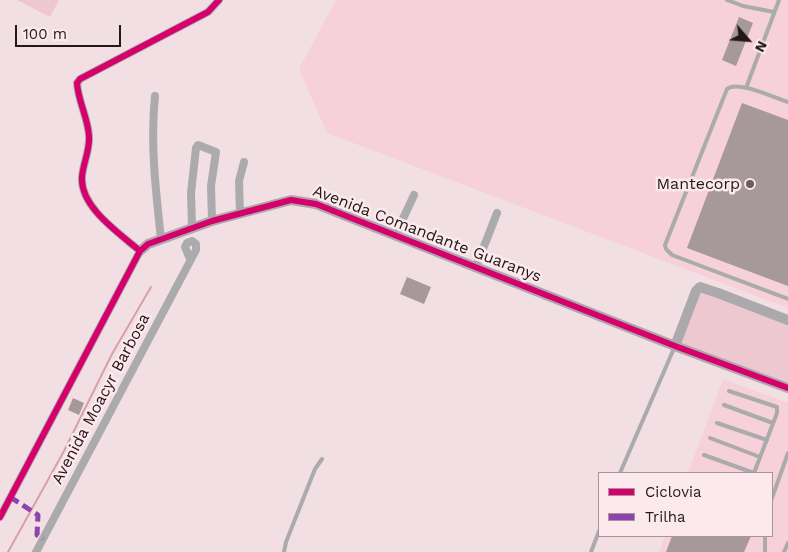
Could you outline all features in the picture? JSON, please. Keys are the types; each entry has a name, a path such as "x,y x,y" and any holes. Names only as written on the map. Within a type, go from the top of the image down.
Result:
{"street":[{"path":"0,517 140,251 105,220 84,194 82,180 84,165 88,156 89,135 77,85 79,81 208,12 219,0"},
{"path":"155,96 152,122 160,239"},
{"path":"192,228 191,193 196,148 200,145 216,152 210,186 212,221"},
{"path":"240,213 239,181 244,162"},
{"path":"395,236 414,195"},
{"name":"Avenida Comandante Guaranys","path":"140,251 148,244 212,221 292,200 302,201 316,204 675,346 788,388"},
{"path":"476,266 497,213"},
{"name":"Avenida Moacyr Barbosa","path":"36,552 190,259"},
{"path":"675,346 696,291 700,287 718,292 788,320"}],"lane":[{"path":"727,0 743,6 774,12"},
{"path":"746,88 779,0"},
{"path":"788,102 746,88 730,86 726,89 666,245 666,249 672,255 788,299"},
{"path":"620,472 675,346"},
{"path":"729,391 777,407 777,413 754,472"},
{"path":"724,405 773,423"},
{"path":"717,423 767,440"},
{"path":"710,438 760,457"},
{"path":"773,495 788,453"},
{"path":"704,455 751,472"},
{"path":"284,552 286,542 315,469 322,459"},
{"path":"773,480 778,482"},
{"path":"591,552 598,534"},
{"path":"765,537 765,552"},
{"path":"784,552 788,543"}],"shaded area":[{"path":"17,0 59,0 50,17"},
{"path":"336,0 788,0 788,308 327,133 299,69"},
{"path":"706,290 788,323 788,387 676,346 694,299"},
{"path":"723,379 788,403 788,552 659,552 665,537 773,537 773,472 688,472"}],"building":[{"path":"739,17 753,23 736,66 722,60"},
{"name":"Mantecorp","path":"742,103 788,120 788,286 687,248"},
{"path":"407,277 431,287 424,304 400,294"},
{"path":"73,398 84,403 79,415 68,410"},
{"path":"672,537 751,537 744,552 666,552"}],"waterway":[{"path":"8,552 64,451 112,354 151,287"}],"marked path":[{"path":"10,497 38,515 37,535 43,539"}],"cycle path":[{"path":"140,251 112,228 87,199 82,177 89,136 77,83 80,79 208,12 219,0"},
{"path":"0,517 140,251 148,244 212,221 291,200 316,204 675,346 788,388"}],"place":[{"name":"Mantecorp","path":"750,184"}]}
